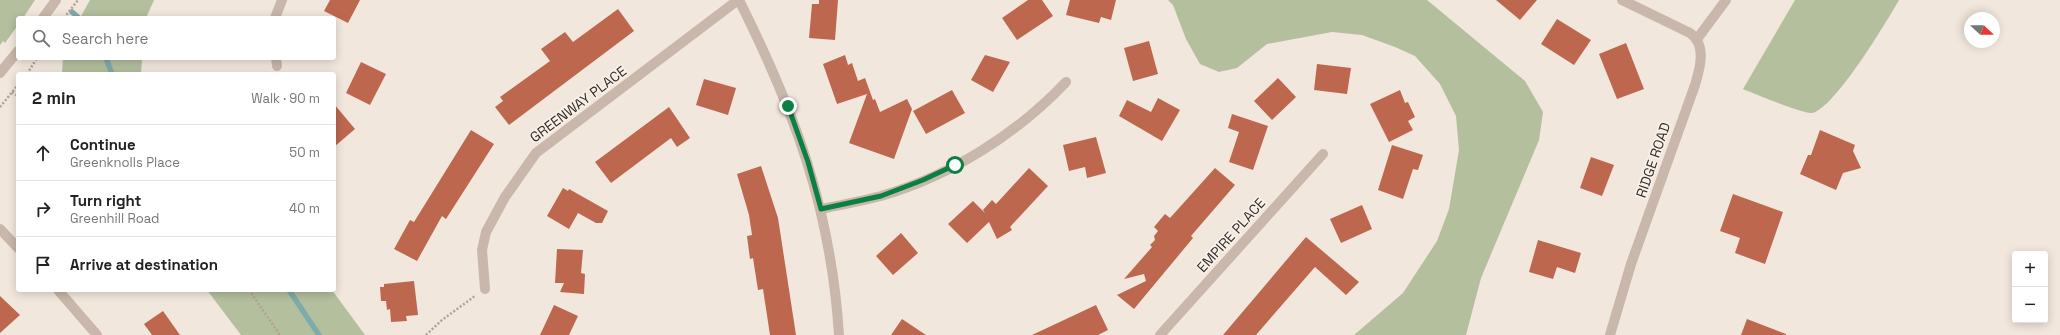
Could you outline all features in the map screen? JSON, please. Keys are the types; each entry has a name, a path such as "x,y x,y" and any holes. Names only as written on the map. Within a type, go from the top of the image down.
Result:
{"street":[{"path":"44,16 56,0"},
{"path":"276,16 282,0"},
{"path":"739,0 767,56 788,106 808,162 821,209 832,265 839,335"},
{"name":"GREENWAY PLACE","path":"486,289 482,250 486,232 505,197 536,153 739,0"},
{"path":"1622,0 1690,33 1698,39 1726,0"},
{"name":"RIDGE ROAD","path":"1610,335 1631,264 1695,85 1701,54 1698,39"},
{"path":"0,73 16,53"},
{"path":"821,209 881,196 923,180 955,165 1020,123 1046,102 1066,82"},
{"name":"EMPIRE PLACE","path":"1160,335 1323,154"},
{"path":"0,230 16,246"},
{"path":"60,292 96,335"}],"path":[{"path":"66,16 78,0"},
{"path":"27,72 36,60"},
{"path":"0,107 16,87"},
{"path":"12,92 16,95"},
{"path":"426,335 442,320 486,289"},
{"path":"249,292 280,335"}],"green space":[{"path":"0,0 35,0 24,16 16,16 16,28 5,43 3,41 0,45"},
{"path":"90,0 154,0 147,16 81,16"},
{"path":"1168,0 1427,0 1525,81 1543,112 1539,140 1481,278 1466,335 1354,335 1403,293 1437,241 1449,209 1459,150 1456,116 1440,84 1415,56 1362,35 1332,32 1267,44 1237,68 1219,72 1200,64 1186,39 1173,5"},
{"path":"1795,0 1899,0 1872,44 1846,81 1822,108 1812,113 1789,107 1743,89"},
{"path":"63,60 142,60 141,72 62,72"},
{"path":"209,292 333,292 365,335 241,335"}],"building":[{"path":"330,0 360,0 348,23 324,11"},
{"path":"819,0 838,0 835,40 809,38 812,4 819,4"},
{"path":"1028,0 1042,0 1053,16 1017,40 1002,18"},
{"path":"1070,0 1116,0 1111,20 1101,17 1099,23 1066,15"},
{"path":"1496,0 1537,0 1520,20"},
{"path":"618,9 634,31 509,125 495,107 503,101 500,97 550,61 541,49 565,32 573,42"},
{"path":"1557,19 1591,40 1574,65 1541,44"},
{"path":"1149,41 1158,74 1133,81 1124,48"},
{"path":"1626,43 1644,89 1617,99 1599,54"},
{"path":"845,55 848,65 852,63 858,81 865,78 873,100 875,99 880,112 907,99 912,109 894,159 849,143 867,94 837,104 823,64"},
{"path":"985,55 1010,62 993,92 971,80"},
{"path":"361,62 386,74 370,105 346,93"},
{"path":"1317,64 1351,68 1347,94 1314,90"},
{"path":"1278,78 1296,97 1272,120 1254,101"},
{"path":"704,79 736,88 728,115 696,105"},
{"path":"952,90 965,113 926,134 913,111"},
{"path":"1400,90 1405,103 1408,102 1415,117 1408,121 1413,130 1389,142 1370,104"},
{"path":"1158,98 1180,110 1162,141 1119,116 1127,100 1151,112"},
{"path":"336,106 355,129 336,145"},
{"path":"669,107 690,138 677,147 671,138 611,183 595,162"},
{"path":"1232,114 1268,126 1253,170 1229,162 1239,132 1228,128"},
{"path":"471,130 494,144 446,219 442,216 417,261 394,249 410,220 414,222"},
{"path":"1820,130 1855,145 1853,151 1861,168 1843,173 1836,190 1800,174 1808,155 1811,155"},
{"path":"1096,137 1106,173 1087,178 1085,167 1069,171 1063,145"},
{"path":"1392,145 1423,155 1418,170 1413,169 1403,199 1378,190"},
{"path":"1591,157 1614,165 1602,196 1580,188"},
{"path":"761,166 778,218 796,335 770,335 763,289 758,290 753,258 750,259 747,236 752,235 749,215 737,174"},
{"path":"1029,168 1048,186 1010,227 1012,230 997,239 989,222 967,243 948,224 973,201 985,213 983,210 992,200 996,204"},
{"path":"1215,168 1235,185 1191,236 1193,238 1134,309 1117,295 1146,281 1144,274 1124,279 1152,247 1150,245 1155,240 1154,236 1158,231 1154,227 1165,214 1170,218"},
{"path":"563,188 568,191 569,189 608,211 602,223 596,223 578,213 569,229 547,216"},
{"path":"1733,194 1783,212 1765,264 1735,253 1740,238 1720,231"},
{"path":"1362,205 1372,229 1341,243 1330,219"},
{"path":"901,233 918,253 893,275 876,256"},
{"path":"1306,237 1359,282 1346,295 1315,267 1256,335 1223,335"},
{"path":"1538,240 1581,253 1575,273 1557,267 1553,279 1529,272"},
{"path":"557,249 583,250 581,273 585,274 584,294 560,292 564,283 555,283"},
{"path":"414,281 418,315 406,316 407,321 391,322 390,309 387,310 386,301 381,301 380,287 384,287 384,284"},
{"path":"0,296 20,315 0,333"},
{"path":"554,305 578,316 569,335 540,335"},
{"path":"1096,305 1108,330 1098,335 1032,335"},
{"path":"163,311 180,335 152,335 144,324"},
{"path":"902,319 926,335 891,335"},
{"path":"1747,319 1786,334 1786,335 1741,335"}],"waterway":[{"path":"72,12 77,16"},
{"path":"107,60 111,72"},
{"path":"290,292 319,335"}],"route":[{"path":"788,106 808,162 821,209 881,196 923,180 955,165"}]}
